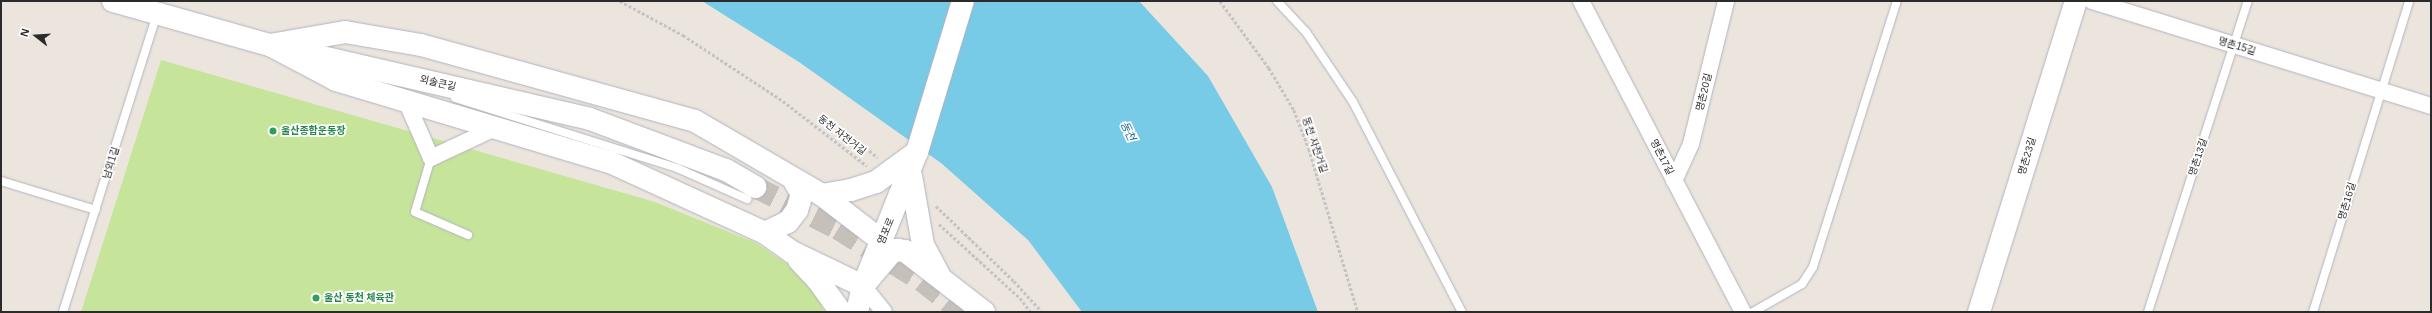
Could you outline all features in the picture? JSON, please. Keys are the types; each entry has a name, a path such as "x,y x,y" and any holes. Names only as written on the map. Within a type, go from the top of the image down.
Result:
{"main road":[{"name":"외솔큰길","path":"113,1 270,45 590,119 726,170 751,193"},
{"name":"염포로","path":"858,312 863,286 901,196 900,167 963,1"},
{"name":"명촌23길","path":"1979,312 2076,1"},
{"path":"270,45 345,32 421,45 695,121 792,179 822,195 882,241"},
{"path":"270,45 336,80 407,103 497,127 610,162 764,233 792,252 863,286 891,254 897,250 905,251 984,312"},
{"path":"822,195 864,187 900,167 924,205 923,245 942,281"},
{"path":"764,233 788,222 797,210 802,194 792,179"},
{"path":"792,252 817,279 841,312"}],"street":[{"name":"명촌17길","path":"1581,1 1743,312"},
{"name":"명촌20길","path":"1674,181 1691,144 1726,1"},
{"name":"명촌15길","path":"2092,1 2431,106"},
{"path":"407,103 431,158 497,127"},
{"path":"863,286 884,312"}],"lane":[{"path":"1277,1 1306,32 1353,102 1462,312"},
{"path":"1753,312 1802,284 1813,267 1897,1"},
{"name":"명촌13길","path":"2148,312 2248,1"},
{"path":"2381,91 2409,1"},
{"name":"남외1길","path":"63,312 157,13"},
{"path":"270,45 434,92"},
{"name":"명촌16길","path":"2313,312 2381,91"},
{"path":"449,97 677,168 751,193"},
{"path":"431,158 415,212 468,235"},
{"path":"1,181 96,210"}],"path":[{"name":"동천 자전거길","path":"620,1 683,35 783,101 900,167"},
{"name":"동천 자전거길","path":"1220,1 1268,68 1294,110 1309,149 1358,312"},
{"path":"862,144 900,167"},
{"path":"924,205 950,233 1020,298 1031,312"},
{"path":"924,205 1004,270 1042,312"}],"green space":[{"name":"울산종합운동장","path":"161,60 655,202 756,243 787,264 819,298 824,312 81,312"}],"water":[{"name":"동천","path":"702,1 1139,1 1208,76 1272,187 1318,312 1082,312 1028,240 941,163 799,62"}],"tunnel":[{"path":"755,187 838,229 922,281 961,312"}],"place":[{"name":"울산종합운동장","path":"273,131"},
{"name":"울산 동천 체육관","path":"316,298"}]}
